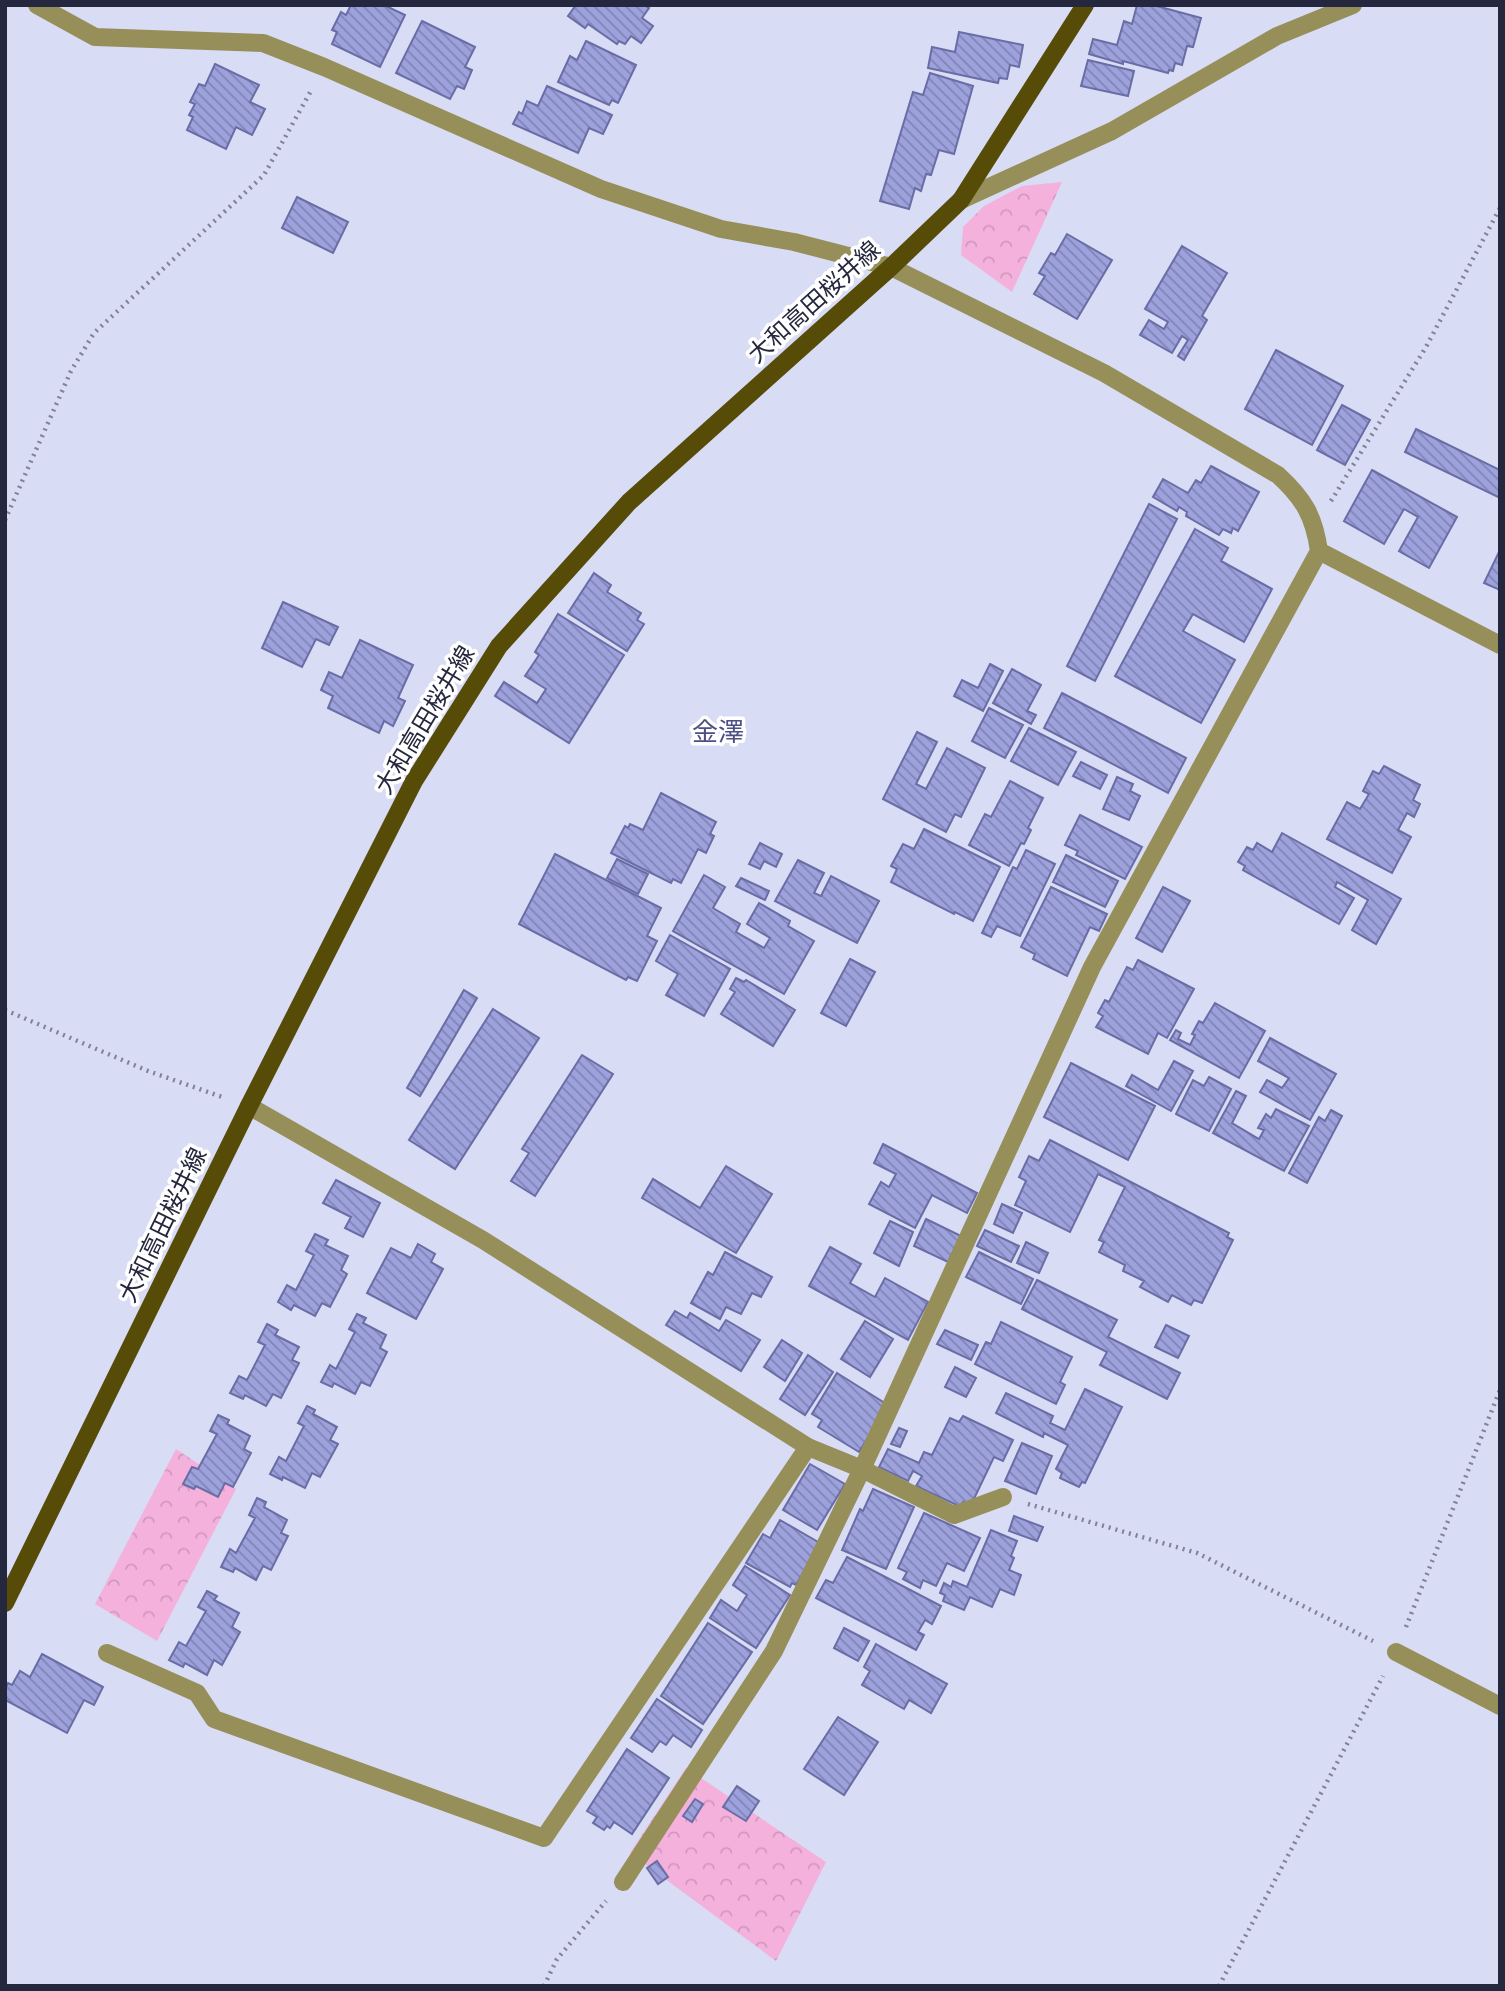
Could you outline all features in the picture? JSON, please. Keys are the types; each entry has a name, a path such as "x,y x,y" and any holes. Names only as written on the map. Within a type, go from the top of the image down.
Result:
{"main road":[{"name":"大和高田桜井線","path":"5,1603 249,1106 414,781 499,646 629,502 891,267 961,200 1085,5"}],"street":[{"path":"37,5 96,37 262,43 324,67 601,189 721,229 794,242 891,267 1104,373 1278,475 1295,491 1316,525 1319,551 1092,967 862,1469 774,1651 623,1882"},
{"path":"961,200 1112,131 1277,36 1353,5"},
{"path":"1319,551 1500,645"},
{"path":"249,1106 483,1240 808,1447 862,1469 954,1515 1003,1497"},
{"path":"107,1653 197,1693 214,1719 544,1838 808,1447"},
{"path":"1395,1652 1500,1706"}],"path":[{"path":"5,520 71,371 94,333 264,175 324,67"},
{"path":"1316,525 1426,347 1500,208"},
{"path":"5,1010 148,1072 249,1106"},
{"path":"1219,1986 1395,1652 1500,1390"},
{"path":"1003,1497 1196,1553 1395,1652"},
{"path":"544,1986 557,1959 623,1882"}],"green space":[{"path":"1062,182 1012,292 961,255 963,227 984,206 1022,186"},
{"path":"176,1449 236,1489 157,1641 95,1604"},
{"path":"686,1768 826,1862 776,1961 630,1853"}],"building":[{"path":"351,5 384,5 405,15 380,67 332,44 337,32 332,30 341,12 346,15"},
{"path":"576,5 644,5 649,8 642,18 653,26 641,43 631,36 625,44 619,41 617,44 588,24 585,28 568,16"},
{"path":"1137,5 1153,5 1201,18 1193,47 1187,46 1182,65 1175,63 1173,71 1169,70 1168,73 1123,61 1123,64 1089,54 1093,39 1117,45 1124,21 1132,24"},
{"path":"422,21 475,47 465,67 472,70 464,89 457,86 450,99 396,73"},
{"path":"959,32 1023,45 1019,67 1010,65 1007,79 999,78 998,83 928,68 932,47 955,52"},
{"path":"586,41 636,65 618,103 612,100 609,105 558,82 570,56 577,60"},
{"path":"1088,60 1134,71 1128,96 1081,86"},
{"path":"215,64 259,85 250,102 265,109 252,135 236,127 226,149 187,130 193,117 189,115 195,104 190,102 199,84 205,86"},
{"path":"930,73 973,86 954,154 939,150 931,175 926,174 921,191 915,188 909,209 880,201 913,92 923,95"},
{"path":"547,86 612,115 603,134 589,128 578,153 513,124 519,112 522,114 527,101 538,106"},
{"path":"297,197 348,222 333,253 282,228"},
{"path":"1067,234 1112,260 1077,319 1034,294 1045,276 1039,273 1051,253 1055,255"},
{"path":"1182,246 1227,273 1202,316 1207,320 1184,360 1178,356 1188,340 1182,336 1172,353 1140,335 1149,320 1164,329 1168,322 1145,309"},
{"path":"1276,350 1343,386 1312,445 1245,409"},
{"path":"1342,405 1370,420 1345,465 1317,450"},
{"path":"1416,429 1500,470 1500,498 1405,452"},
{"path":"1211,466 1259,492 1238,531 1233,528 1231,533 1223,529 1219,535 1186,516 1187,512 1179,507 1177,511 1153,497 1163,479 1188,493 1196,480 1201,483"},
{"path":"1372,470 1457,517 1429,568 1399,551 1418,517 1404,509 1384,544 1344,521"},
{"path":"1149,504 1177,519 1095,681 1067,666"},
{"path":"1195,529 1228,548 1221,561 1272,589 1244,642 1193,614 1183,631 1235,660 1201,723 1115,676"},
{"path":"1500,550 1500,590 1484,583"},
{"path":"594,573 611,585 607,592 641,613 637,620 644,624 627,651 568,613"},
{"path":"283,602 338,627 329,645 316,639 302,667 262,648"},
{"path":"558,614 624,655 569,743 495,696 504,682 537,703 546,689 525,676 539,655 535,652"},
{"path":"360,640 413,665 398,698 405,701 393,726 384,721 379,733 328,708 333,696 321,690 329,672 342,678"},
{"path":"990,664 1003,671 983,711 954,696 962,680 978,688"},
{"path":"1012,669 1041,685 1027,711 1036,715 1031,724 993,703"},
{"path":"1062,693 1186,758 1168,793 1044,728"},
{"path":"989,708 1023,725 1005,758 972,741"},
{"path":"1029,728 1076,752 1058,785 1011,761"},
{"path":"917,732 937,742 916,784 926,789 947,748 985,768 961,817 955,814 946,832 883,799"},
{"path":"1081,762 1107,775 1100,789 1073,776"},
{"path":"1384,766 1420,785 1413,800 1420,804 1414,817 1407,813 1398,830 1411,837 1392,873 1327,839 1347,802 1360,809 1369,794 1363,791 1373,771 1379,774"},
{"path":"1117,777 1133,784 1130,791 1140,796 1129,820 1103,809"},
{"path":"1010,781 1043,798 1028,828 1031,830 1024,844 1021,843 1009,866 969,845 985,814 991,817"},
{"path":"661,793 716,822 710,834 714,836 706,853 698,849 681,883 673,879 671,883 611,853 625,826 628,828 630,824 643,830"},
{"path":"1080,815 1142,847 1125,879 1076,855 1078,851 1065,845"},
{"path":"924,829 1000,867 973,921 891,882 897,869 891,866 903,844 914,849"},
{"path":"1282,833 1401,899 1376,944 1352,930 1368,900 1337,882 1335,887 1354,898 1339,924 1243,870 1245,866 1238,862 1247,847 1253,850 1257,843 1272,852"},
{"path":"760,843 782,854 776,867 764,861 760,869 749,864"},
{"path":"1026,850 1055,864 1020,936 997,926 991,937 982,933 1013,867 1017,869"},
{"path":"555,854 661,908 647,936 657,941 637,981 628,977 626,980 519,924"},
{"path":"1066,855 1118,881 1105,907 1053,882"},
{"path":"617,859 648,874 638,894 607,878"},
{"path":"798,860 824,873 814,893 821,896 831,876 879,901 857,943 775,901"},
{"path":"704,875 725,887 713,908 740,924 736,932 764,948 770,938 747,924 759,903 790,921 788,926 814,941 784,994 673,931"},
{"path":"741,878 769,891 765,900 736,886"},
{"path":"1051,887 1107,914 1099,931 1090,927 1067,976 1033,959 1035,954 1021,947"},
{"path":"1163,887 1190,901 1162,952 1136,938"},
{"path":"670,935 730,969 704,1016 666,995 678,974 656,961"},
{"path":"850,959 875,972 846,1026 821,1013"},
{"path":"1138,960 1194,989 1167,1038 1158,1033 1148,1054 1096,1027 1103,1016 1098,1013 1105,1000 1109,1002 1127,967 1133,970"},
{"path":"736,978 744,982 746,980 795,1010 773,1046 721,1014 735,992 730,989"},
{"path":"464,990 477,998 420,1096 407,1088"},
{"path":"1215,1003 1265,1031 1239,1078 1170,1040 1176,1030 1181,1033 1178,1039 1190,1045 1199,1021 1203,1023"},
{"path":"493,1009 539,1038 455,1169 409,1140"},
{"path":"1270,1038 1336,1074 1310,1120 1260,1092 1267,1080 1282,1088 1289,1078 1258,1061"},
{"path":"582,1055 613,1074 535,1196 511,1181 529,1153 522,1149"},
{"path":"1174,1061 1193,1071 1171,1111 1126,1086 1132,1075 1158,1090"},
{"path":"1071,1063 1155,1106 1128,1160 1044,1117"},
{"path":"1209,1077 1231,1089 1209,1131 1176,1114 1193,1080 1204,1086"},
{"path":"1236,1091 1246,1096 1232,1123 1259,1139 1264,1130 1258,1128 1266,1114 1271,1118 1276,1109 1309,1126 1284,1171 1213,1133"},
{"path":"1331,1110 1342,1116 1307,1183 1289,1173 1319,1117 1325,1121"},
{"path":"1050,1140 1229,1233 1227,1237 1233,1240 1202,1303 1194,1300 1191,1305 1172,1295 1168,1302 1140,1287 1144,1281 1123,1271 1125,1265 1099,1252 1104,1242 1099,1240 1125,1187 1098,1174 1070,1232 1015,1205 1026,1181 1019,1177 1029,1156 1039,1161"},
{"path":"883,1144 977,1193 967,1213 932,1195 915,1228 869,1204 881,1182 889,1187 896,1174 874,1163"},
{"path":"726,1166 772,1194 736,1253 642,1198 653,1179 700,1208"},
{"path":"336,1180 380,1203 363,1237 345,1228 351,1217 323,1203"},
{"path":"1002,1204 1022,1213 1013,1233 994,1224"},
{"path":"926,1219 961,1236 948,1262 914,1246"},
{"path":"890,1221 913,1232 899,1266 874,1253"},
{"path":"985,1230 1019,1246 1011,1262 977,1246"},
{"path":"315,1234 328,1240 325,1245 348,1256 341,1270 347,1274 330,1307 322,1303 315,1316 294,1305 291,1310 278,1302 287,1285 296,1290 314,1255 306,1251"},
{"path":"1026,1242 1048,1253 1039,1273 1017,1263"},
{"path":"418,1244 435,1254 431,1262 443,1269 416,1319 367,1293 391,1248 411,1258"},
{"path":"830,1247 861,1264 850,1283 875,1297 885,1278 928,1302 908,1340 809,1286"},
{"path":"725,1252 772,1277 761,1297 752,1293 741,1314 726,1307 720,1319 691,1303 708,1272 713,1275"},
{"path":"979,1252 1033,1279 1021,1304 966,1277"},
{"path":"1037,1280 1117,1320 1108,1337 1180,1373 1167,1399 1100,1365 1107,1352 1022,1309"},
{"path":"675,1311 687,1318 690,1313 719,1331 726,1320 760,1340 741,1371 666,1325"},
{"path":"357,1314 366,1318 363,1323 386,1335 380,1348 387,1352 370,1386 361,1382 355,1394 334,1383 332,1387 321,1382 330,1365 336,1369 355,1332 349,1329"},
{"path":"865,1321 893,1339 870,1377 841,1359"},
{"path":"1001,1322 1072,1357 1060,1382 1065,1385 1056,1404 975,1364 986,1342 991,1344"},
{"path":"267,1324 278,1330 275,1335 299,1347 292,1360 299,1363 281,1398 273,1394 266,1406 245,1395 243,1399 230,1393 239,1376 247,1380 265,1345 258,1342"},
{"path":"1166,1325 1189,1336 1178,1358 1155,1347"},
{"path":"945,1330 978,1345 971,1360 937,1344"},
{"path":"782,1340 802,1353 785,1381 764,1367"},
{"path":"808,1355 833,1372 805,1415 780,1399"},
{"path":"955,1367 976,1378 966,1397 945,1387"},
{"path":"837,1373 888,1405 859,1452 818,1427 822,1420 812,1414"},
{"path":"1085,1389 1122,1407 1085,1483 1082,1482 1079,1487 1060,1478 1062,1473 1056,1469 1068,1445 1044,1433 1043,1437 996,1413 1006,1393 1053,1416 1050,1423 1065,1430"},
{"path":"307,1406 315,1410 313,1414 337,1427 330,1440 338,1444 320,1477 312,1473 305,1488 270,1474 279,1457 286,1461 304,1426 298,1423"},
{"path":"218,1415 229,1420 227,1424 250,1436 244,1449 251,1453 233,1487 225,1483 218,1497 196,1486 194,1489 183,1484 192,1467 198,1469 217,1434 210,1431"},
{"path":"963,1416 1013,1440 1003,1461 994,1457 971,1505 963,1502 961,1507 916,1486 922,1476 913,1471 908,1481 879,1467 888,1449 919,1463 924,1452 932,1455 950,1418 959,1422"},
{"path":"899,1428 907,1431 900,1447 891,1444"},
{"path":"1022,1443 1052,1456 1036,1494 1005,1481"},
{"path":"810,1464 845,1484 817,1530 783,1510"},
{"path":"873,1489 914,1507 886,1569 842,1550 860,1509 863,1511"},
{"path":"257,1498 266,1502 264,1507 287,1520 281,1533 288,1536 271,1570 263,1566 256,1580 235,1568 233,1572 221,1567 230,1549 236,1553 255,1518 249,1515"},
{"path":"924,1513 980,1538 964,1571 947,1563 936,1586 923,1580 920,1588 903,1579 907,1572 898,1568"},
{"path":"1014,1516 1043,1527 1037,1541 1009,1531"},
{"path":"780,1520 820,1543 796,1585 792,1583 790,1587 746,1563 763,1534 770,1538"},
{"path":"991,1530 1017,1541 1009,1570 1021,1575 1014,1595 1000,1589 992,1607 970,1597 964,1610 943,1601 945,1595 940,1593 944,1583 951,1587 953,1581 967,1587"},
{"path":"847,1557 941,1606 932,1624 925,1620 918,1632 924,1635 916,1650 816,1598 826,1580 833,1583"},
{"path":"745,1566 790,1595 756,1648 710,1618 721,1600 737,1611 747,1595 733,1585"},
{"path":"207,1591 217,1596 214,1600 239,1613 232,1627 240,1632 222,1665 214,1660 207,1675 185,1663 183,1667 169,1660 179,1642 186,1646 206,1611 198,1607"},
{"path":"708,1623 752,1652 703,1724 661,1696"},
{"path":"844,1628 869,1641 858,1661 834,1648"},
{"path":"876,1644 947,1684 931,1713 909,1700 904,1709 862,1685 870,1671 864,1667"},
{"path":"42,1654 103,1687 94,1705 84,1700 67,1733 5,1700 8,1683 12,1685 20,1671 30,1677"},
{"path":"657,1699 702,1730 691,1747 673,1735 666,1745 660,1741 652,1752 631,1738"},
{"path":"838,1717 878,1742 844,1795 804,1769"},
{"path":"627,1749 669,1778 632,1834 614,1822 610,1828 607,1826 604,1830 593,1823 597,1817 587,1811"},
{"path":"737,1786 759,1801 746,1821 723,1807"},
{"path":"695,1799 703,1804 692,1822 683,1816"},
{"path":"657,1861 668,1877 658,1884 647,1868"}],"district":[{"name":"金澤","path":"718,732"}]}
